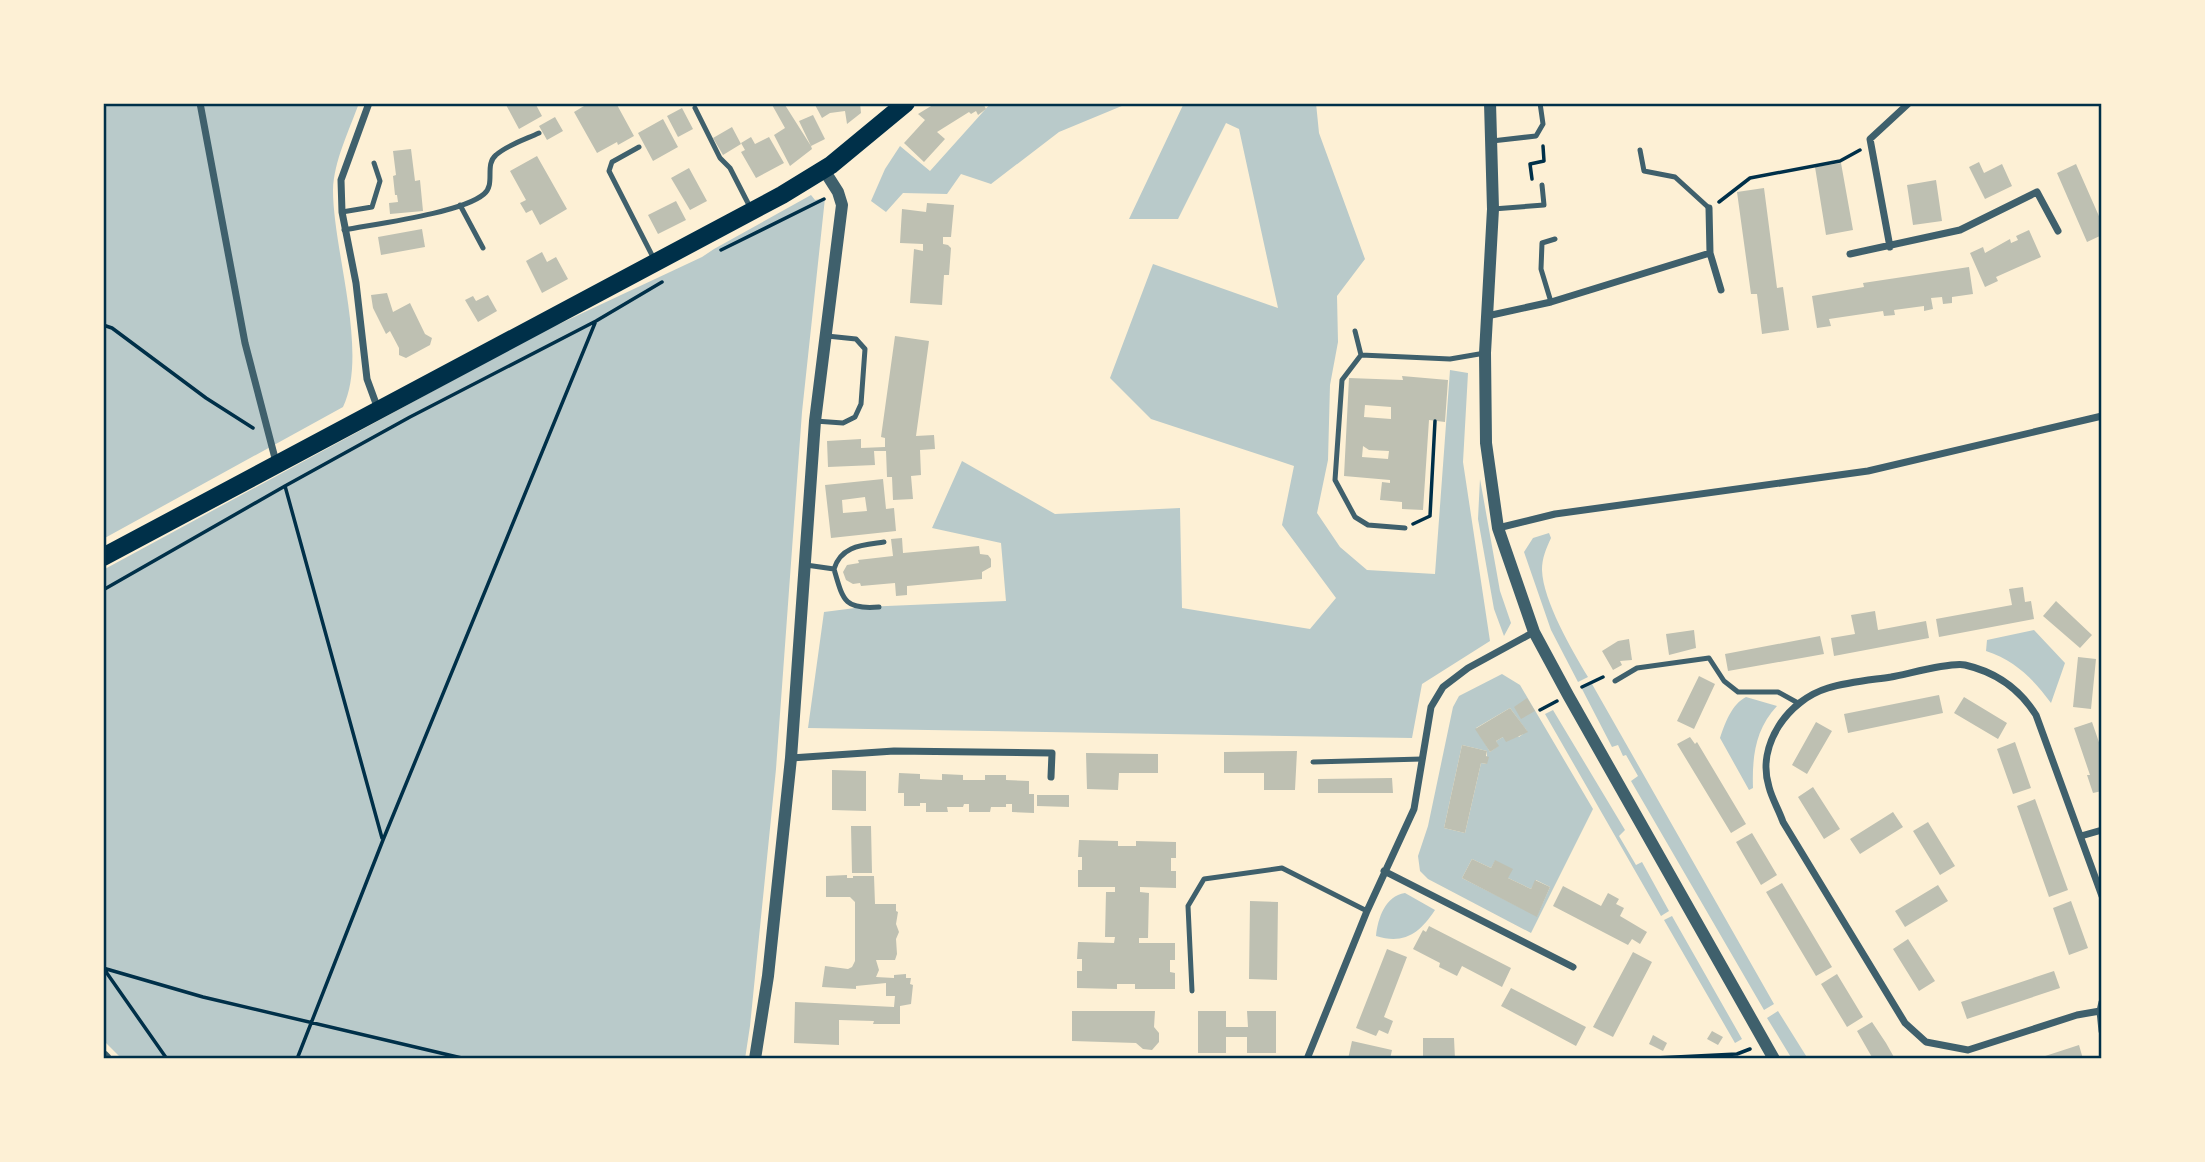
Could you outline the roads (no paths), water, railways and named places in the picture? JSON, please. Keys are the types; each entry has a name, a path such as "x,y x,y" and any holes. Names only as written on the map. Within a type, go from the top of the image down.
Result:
{"main road":[{"path":"103,558 379,410 662,270 824,170 906,103"}],"street":[{"path":"200,103 245,343 277,464"},
{"path":"369,103 341,180 342,212 356,283 367,379 379,410"},
{"path":"1490,103 1493,209 1485,353 1486,443 1499,528 1534,632 1774,1059"},
{"path":"1890,247 1870,139 1909,103"},
{"path":"755,1059 768,976 791,758 815,421 842,205 838,192 824,170"},
{"path":"1850,254 1960,230 2037,192 2058,231"},
{"path":"1709,208 1710,253 1721,290"},
{"path":"1487,316 1551,302 1710,253"},
{"path":"1499,528 1555,514 1868,471 2102,416"},
{"path":"1307,1059 1384,870 1414,809 1431,707 1443,687 1468,668 1534,632"},
{"path":"2100,1012 2077,1015 1968,1050 1926,1042 1905,1023 1783,822 1768,786 1767,758 1772,737 1798,702 1827,688 1961,664 2007,681 2025,697 2036,715 2102,897"},
{"path":"791,758 894,751 1052,753 1051,777"},
{"path":"2081,836 2102,830"},
{"path":"1384,870 1573,967"},
{"path":"2102,1002 2102,1031"}],"lane":[{"path":"1492,141 1536,136 1543,124 1540,103"},
{"path":"695,108 720,159 730,168 752,212"},
{"path":"344,230 429,215 485,194 490,185 490,166 495,155 539,133"},
{"path":"639,147 612,162 609,171 662,270"},
{"path":"1640,150 1644,171 1675,177 1709,208"},
{"path":"342,212 372,208 380,181 374,163"},
{"path":"1493,209 1544,205 1542,185"},
{"path":"460,205 483,248"},
{"path":"1551,302 1541,269 1542,243 1555,239"},
{"path":"1355,331 1361,355"},
{"path":"815,421 844,423 855,417 860,404 865,349 856,339 827,336"},
{"path":"1361,355 1450,359 1485,353"},
{"path":"1361,355 1342,380 1335,480 1356,517 1368,525 1405,528"},
{"path":"879,607 859,609 851,606 841,590 834,569 836,561 848,549 857,545 884,542"},
{"path":"806,565 834,569"},
{"path":"1615,681 1637,668 1709,658 1724,681 1738,692 1778,692 1798,702"},
{"path":"1313,762 1422,758"},
{"path":"1192,991 1188,906 1204,879 1282,868 1367,911"}]}
